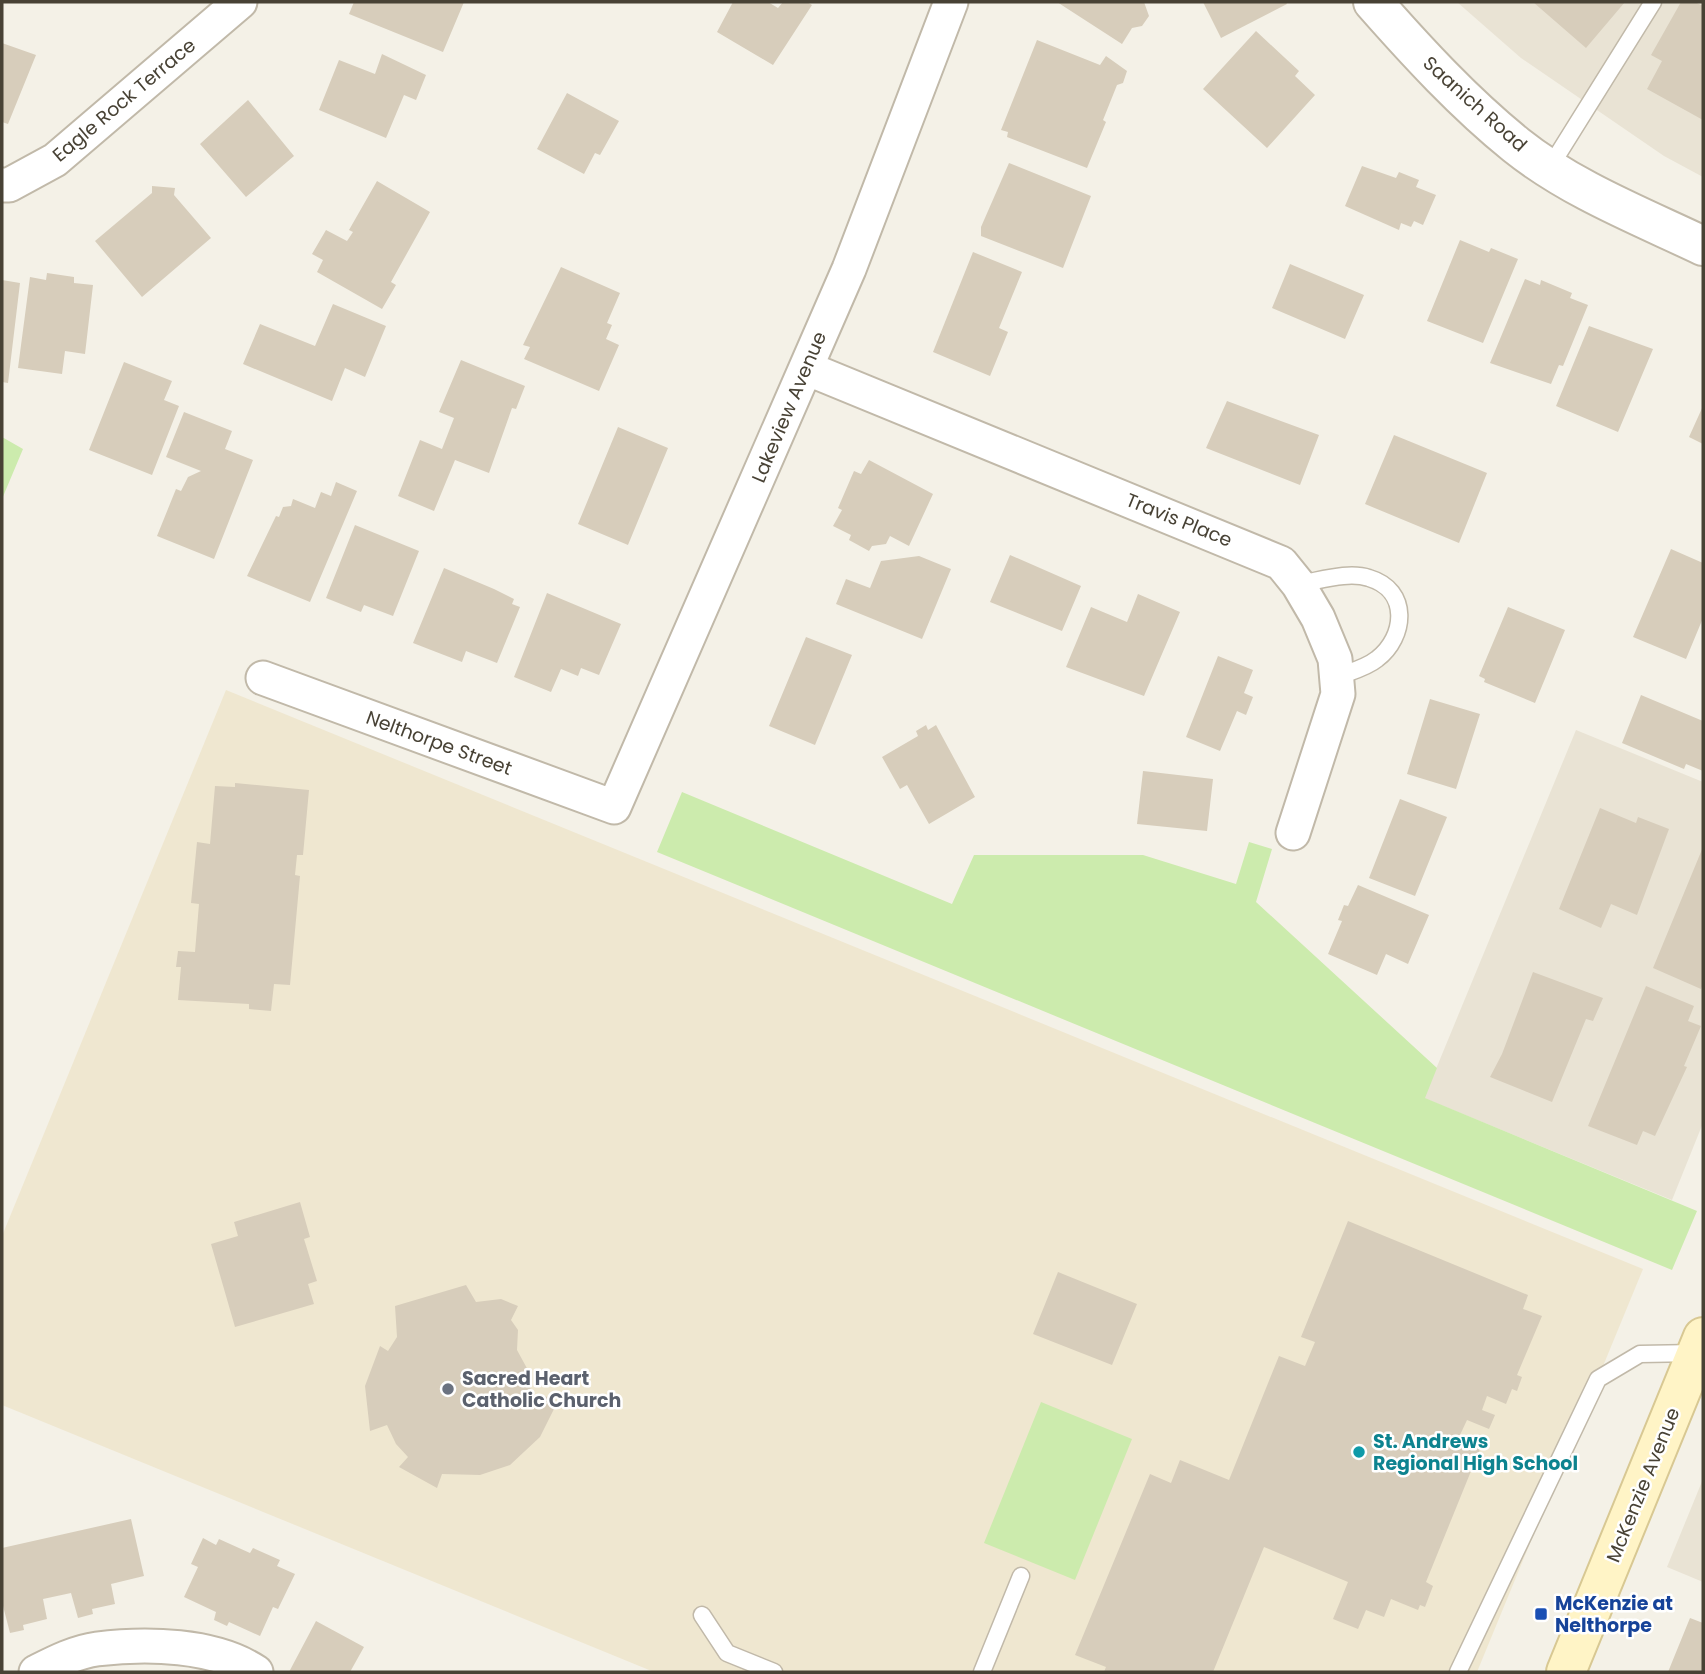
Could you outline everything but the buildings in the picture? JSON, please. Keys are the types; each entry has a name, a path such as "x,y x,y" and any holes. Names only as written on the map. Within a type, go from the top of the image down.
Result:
{"main road":[{"name":"McKenzie Avenue","path":"1566,1672 1700,1345"}],"street":[{"name":"Eagle Rock Terrace","path":"2,185 9,185 55,160 240,2"},
{"name":"Lakeview Avenue","path":"614,807 849,269 951,2"},
{"name":"Saanich Road","path":"1373,2 1408,41 1517,145 1598,197 1703,246"},
{"name":"Travis Place","path":"806,369 1281,563 1298,584 1318,618 1335,659 1338,694 1293,833"},
{"name":"Nelthorpe Street","path":"263,678 614,807"},
{"path":"36,1672 94,1649 141,1648 217,1655 256,1672"}],"lane":[{"path":"1550,167 1653,2"},
{"path":"1298,584 1368,577 1394,595 1401,610 1399,629 1390,648 1374,662 1337,677"},
{"path":"1458,1672 1598,1378 1640,1354 1700,1345"},
{"path":"982,1672 1021,1576"},
{"path":"702,1615 727,1653 774,1672"}],"shaded area":[{"path":"1457,2 1703,2 1703,177 1664,156 1521,58"},
{"path":"226,690 1643,1269 1477,1672 654,1672 2,1405 2,1236"},
{"path":"1576,730 1703,782 1703,1123 1672,1200 1424,1098"},
{"path":"1703,1479 1703,1582 1667,1567"}],"green space":[{"path":"2,437 23,449 2,499"},
{"path":"682,792 952,904 974,855 1143,855 1236,884 1249,842 1272,849 1256,902 1437,1068 1425,1098 1697,1211 1672,1270 657,852"},
{"path":"1041,1402 1132,1439 1075,1580 984,1543"}],"place":[{"name":"Sacred Heart Catholic Church","path":"448,1389"},
{"name":"St. Andrews Regional High School","path":"1359,1452"},
{"name":"McKenzie at Nelthorpe","path":"1541,1614"}]}
